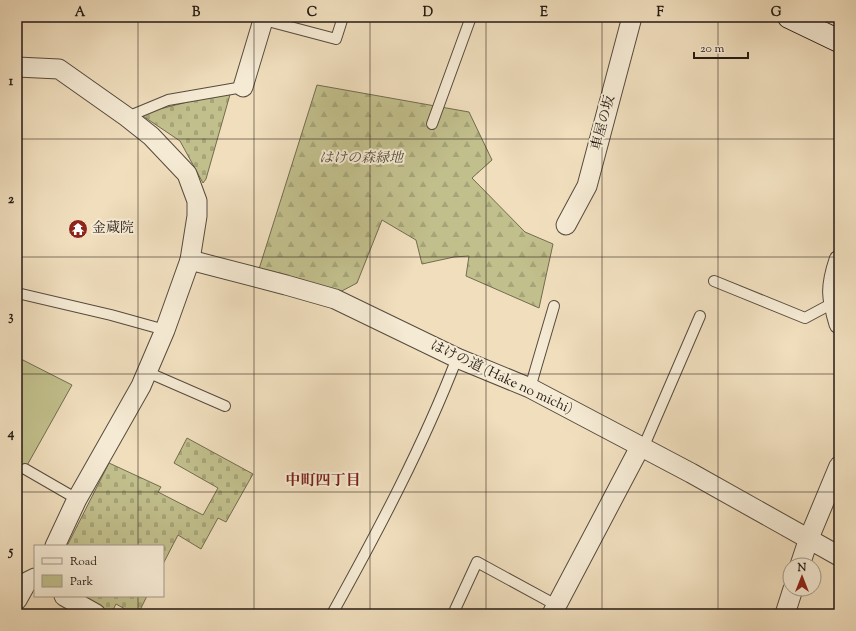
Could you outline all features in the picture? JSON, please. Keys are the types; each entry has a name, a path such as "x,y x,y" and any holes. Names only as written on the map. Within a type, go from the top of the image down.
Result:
{"main road":[{"path":"789,17 839,41"}],"street":[{"name":"車屋の坂","path":"566,225 588,186 632,17"},
{"path":"243,87 264,19"},
{"path":"17,67 59,69 127,117 152,136 187,174 197,201 197,216 190,260 165,330 141,386 77,499 55,545"},
{"name":"はけの道 (Hake no michi)","path":"190,260 335,299 457,358 530,388 809,538 839,556"},
{"path":"839,260 833,280 833,303 839,324"},
{"path":"554,609 641,448"},
{"path":"803,557 839,466"},
{"path":"17,600 30,577"},
{"path":"66,597 96,614"},
{"path":"785,614 790,597"}],"lane":[{"path":"264,19 336,39 343,17"},
{"path":"432,124 471,17"},
{"path":"127,117 168,100 243,87"},
{"path":"714,281 805,318 833,303"},
{"path":"17,293 111,315 165,330"},
{"path":"530,388 554,306"},
{"path":"641,448 700,316"},
{"path":"332,614 376,533 439,405 457,358"},
{"path":"147,372 225,406"},
{"path":"25,469 77,499"},
{"path":"453,614 477,562 554,609"}],"green space":[{"name":"はけの森緑地","path":"317,85 469,112 492,160 472,178 525,232 553,244 539,308 466,276 469,256 454,257 422,264 416,240 382,220 357,283 338,293 300,279 259,269"},
{"path":"231,91 206,179 203,183 180,141 140,114"},
{"path":"17,357 72,385 25,469 20,473 17,471"},
{"path":"187,438 253,474 226,522 218,518 201,549 178,535 164,562 164,545 68,545 109,463 161,487 158,492 203,515 218,488 174,463"},
{"path":"78,597 146,597 138,614 123,614 125,609 116,604 110,614"}],"place":[{"name":"金蔵院","path":"78,229"}],"district":[{"name":"中町四丁目","path":"323,481"}]}
